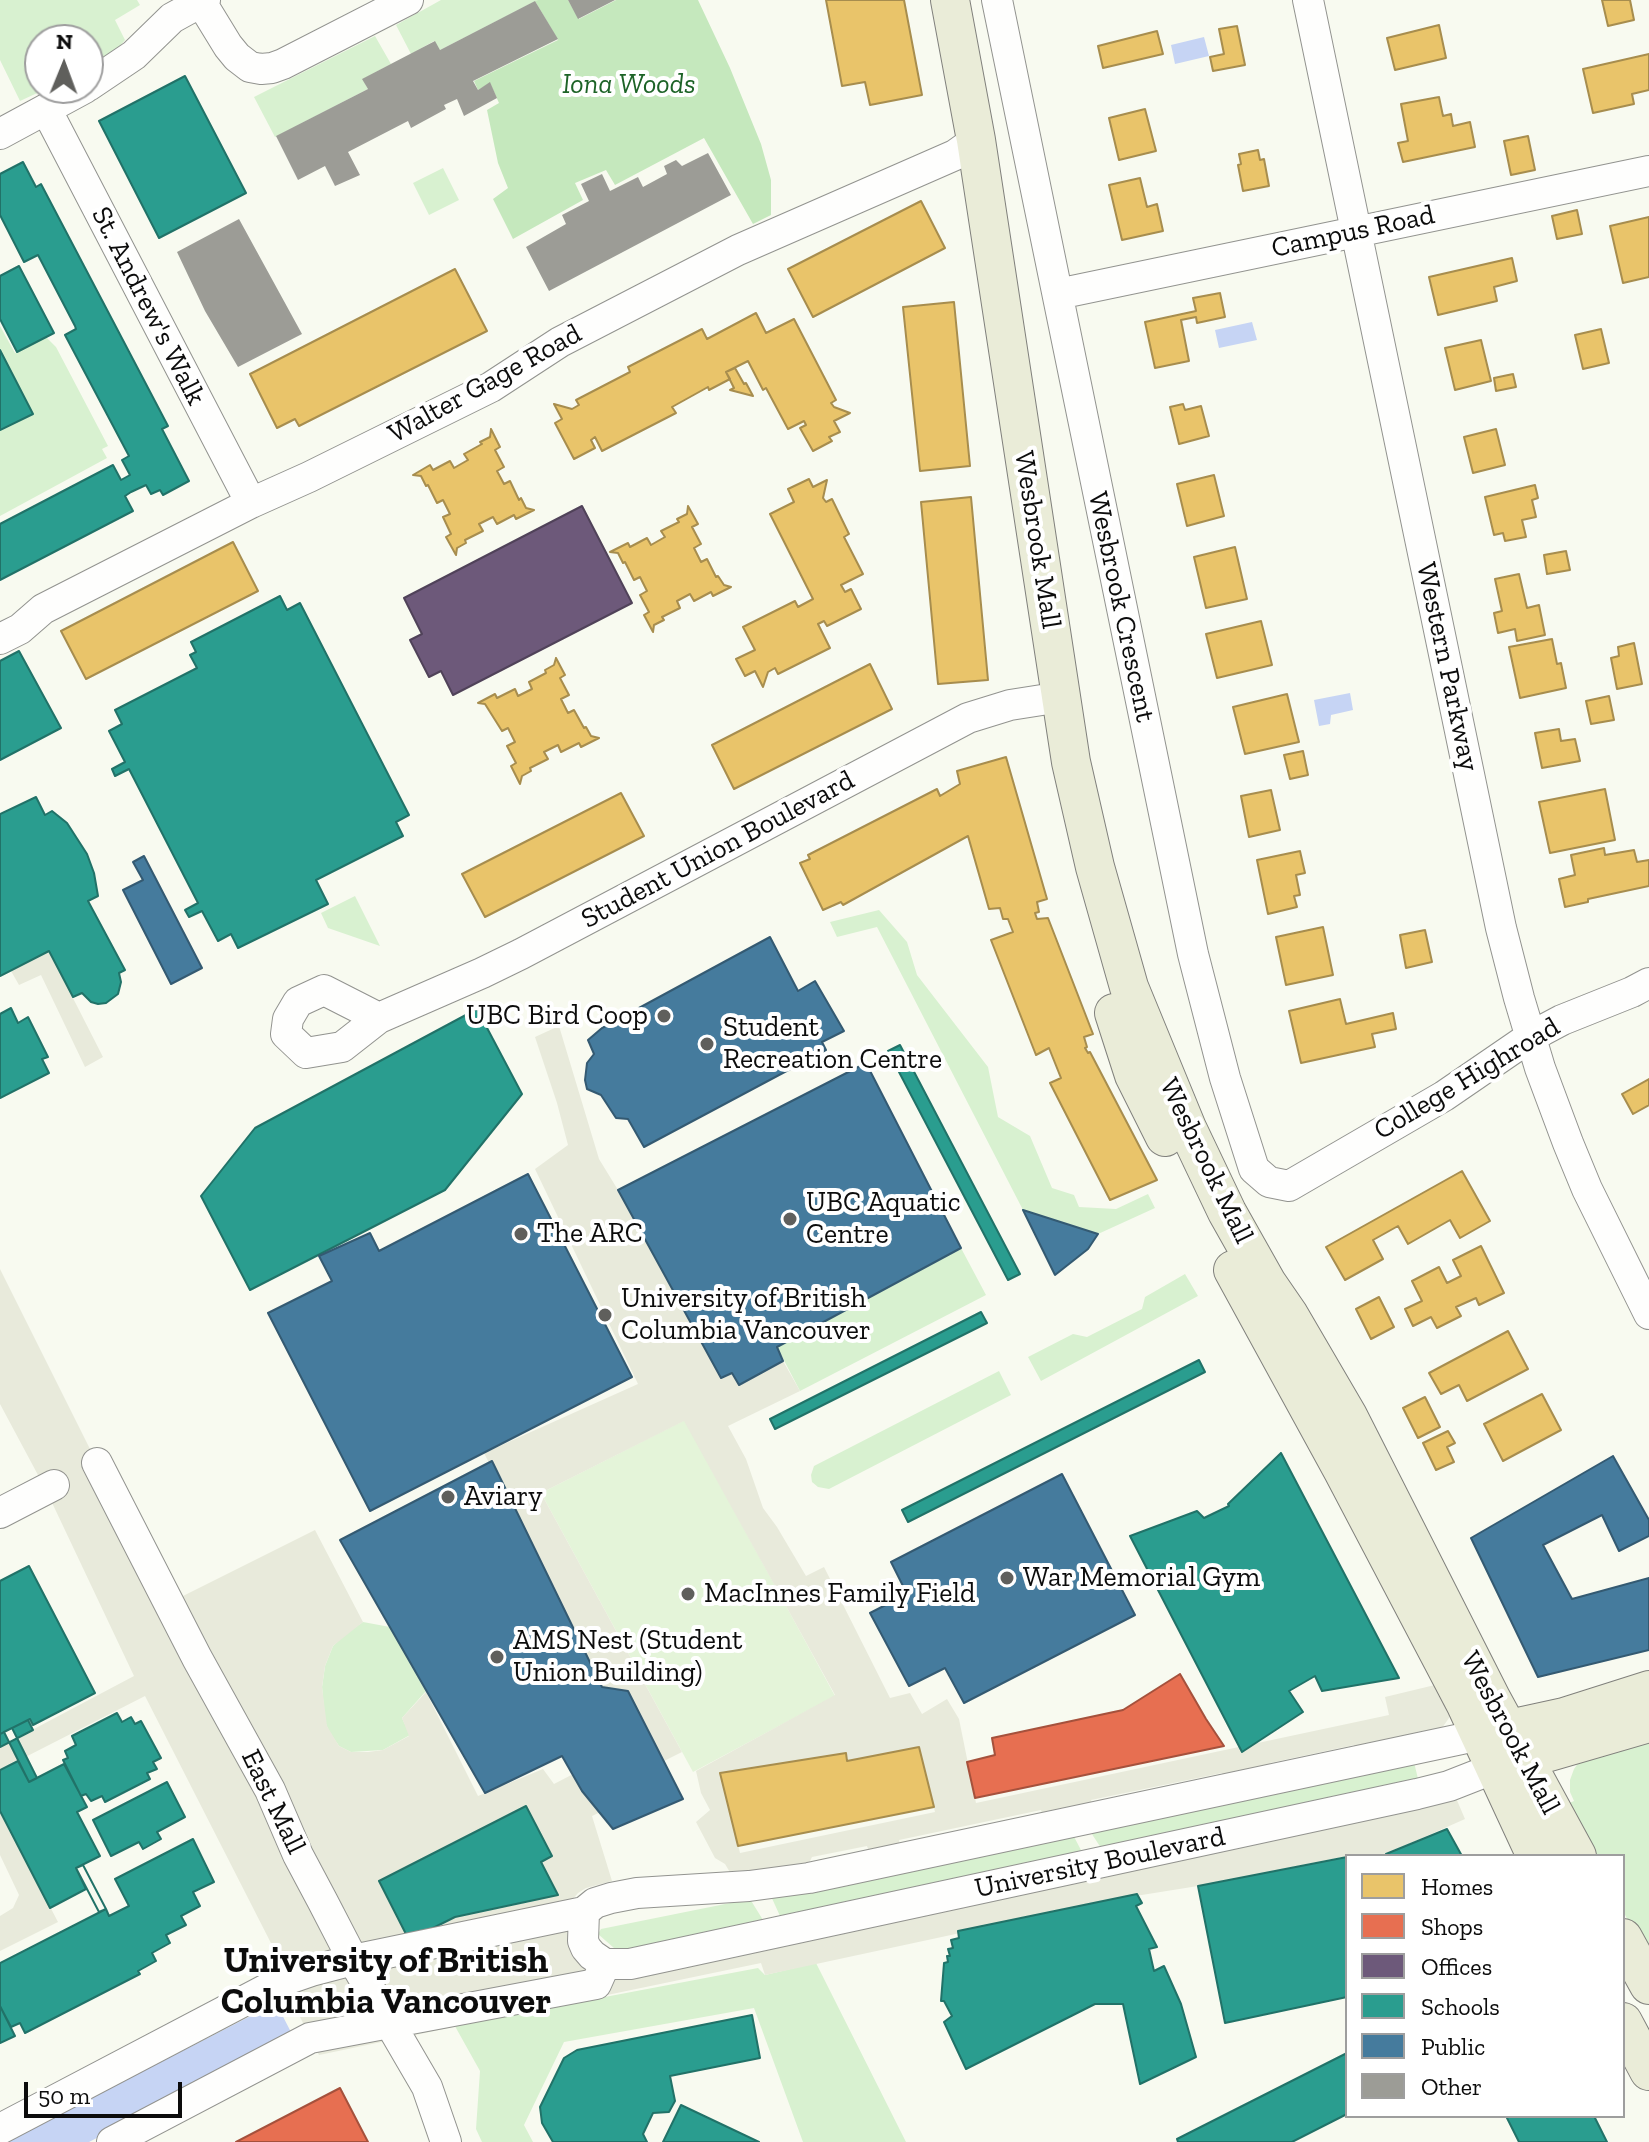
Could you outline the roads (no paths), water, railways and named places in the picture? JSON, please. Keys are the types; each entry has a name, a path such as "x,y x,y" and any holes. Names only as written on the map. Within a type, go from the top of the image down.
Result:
{"main road":[{"name":"Wesbrook Mall","path":"950,0 976,140 1015,401 1012,475 1027,607 1051,699 1064,830 1093,946 1134,1075 1233,1270 1466,1705 1501,1748 1576,1854"},
{"name":"University Boulevard","path":"1501,1748 1564,1717 1649,1690"},
{"name":"University Boulevard","path":"1501,1748 1649,1723"},
{"name":"Wesbrook Mall","path":"1501,1748 1535,1854"},
{"path":"1625,1942 1649,1985"},
{"path":"1625,2026 1649,2071"}],"street":[{"path":"104,75 134,55 172,18 203,1 237,57 250,67 261,69 283,64 408,0"},
{"name":"Wesbrook Crescent","path":"997,0 1190,939 1225,1078 1254,1169 1269,1182 1289,1186"},
{"name":"Western Parkway","path":"1308,0 1498,914 1530,1037 1562,1128 1587,1189 1649,1314"},
{"path":"4,122 55,104"},
{"name":"St. Andrew's Walk","path":"46,109 251,503"},
{"name":"Walter Gage Road","path":"0,639 20,629 43,609 251,503 491,387 560,342 738,250 955,155 976,140"},
{"name":"Campus Road","path":"1058,294 1649,171"},
{"name":"Student Union Boulevard","path":"379,1018 521,954 968,718 1010,705 1051,699"},
{"name":"College Highroad","path":"1289,1186 1444,1096 1530,1037 1649,983"},
{"name":"East Mall","path":"97,1463 197,1658 270,1790 298,1855 353,1960 427,2087 446,2142"},
{"path":"0,1513 54,1485"},
{"name":"University Boulevard","path":"0,2129 282,1981 353,1960 584,1912 595,1903 637,1893 749,1886 809,1878 1501,1748"},
{"name":"University Boulevard","path":"605,1964 630,1964 1387,1801 1449,1786 1501,1748"},
{"path":"112,2142 310,2038 596,1984 605,1964 586,1948 582,1934 584,1912"}],"water":[{"path":"1204,37 1209,56 1175,64 1171,45"},
{"path":"1252,322 1257,340 1219,348 1215,330"},
{"path":"1350,693 1353,710 1331,715 1330,724 1319,726 1314,700"},
{"path":"276,2003 293,2036 89,2142 5,2142"}],"place":[{"name":"UBC Bird Coop","path":"664,1016"},
{"name":"Student Recreation Centre","path":"707,1044"},
{"name":"UBC Aquatic Centre","path":"790,1219"},
{"name":"The ARC","path":"521,1234"},
{"name":"University of British Columbia Vancouver","path":"605,1315"},
{"name":"Aviary","path":"448,1497"},
{"name":"War Memorial Gym","path":"1007,1578"},
{"name":"MacInnes Family Field","path":"688,1594"},
{"name":"AMS Nest (Student Union Building)","path":"497,1657"}],"district":[{"name":"University of British Columbia Vancouver","path":"386,1982"}],"park label":[{"name":"Iona Woods","path":"629,85"}]}
